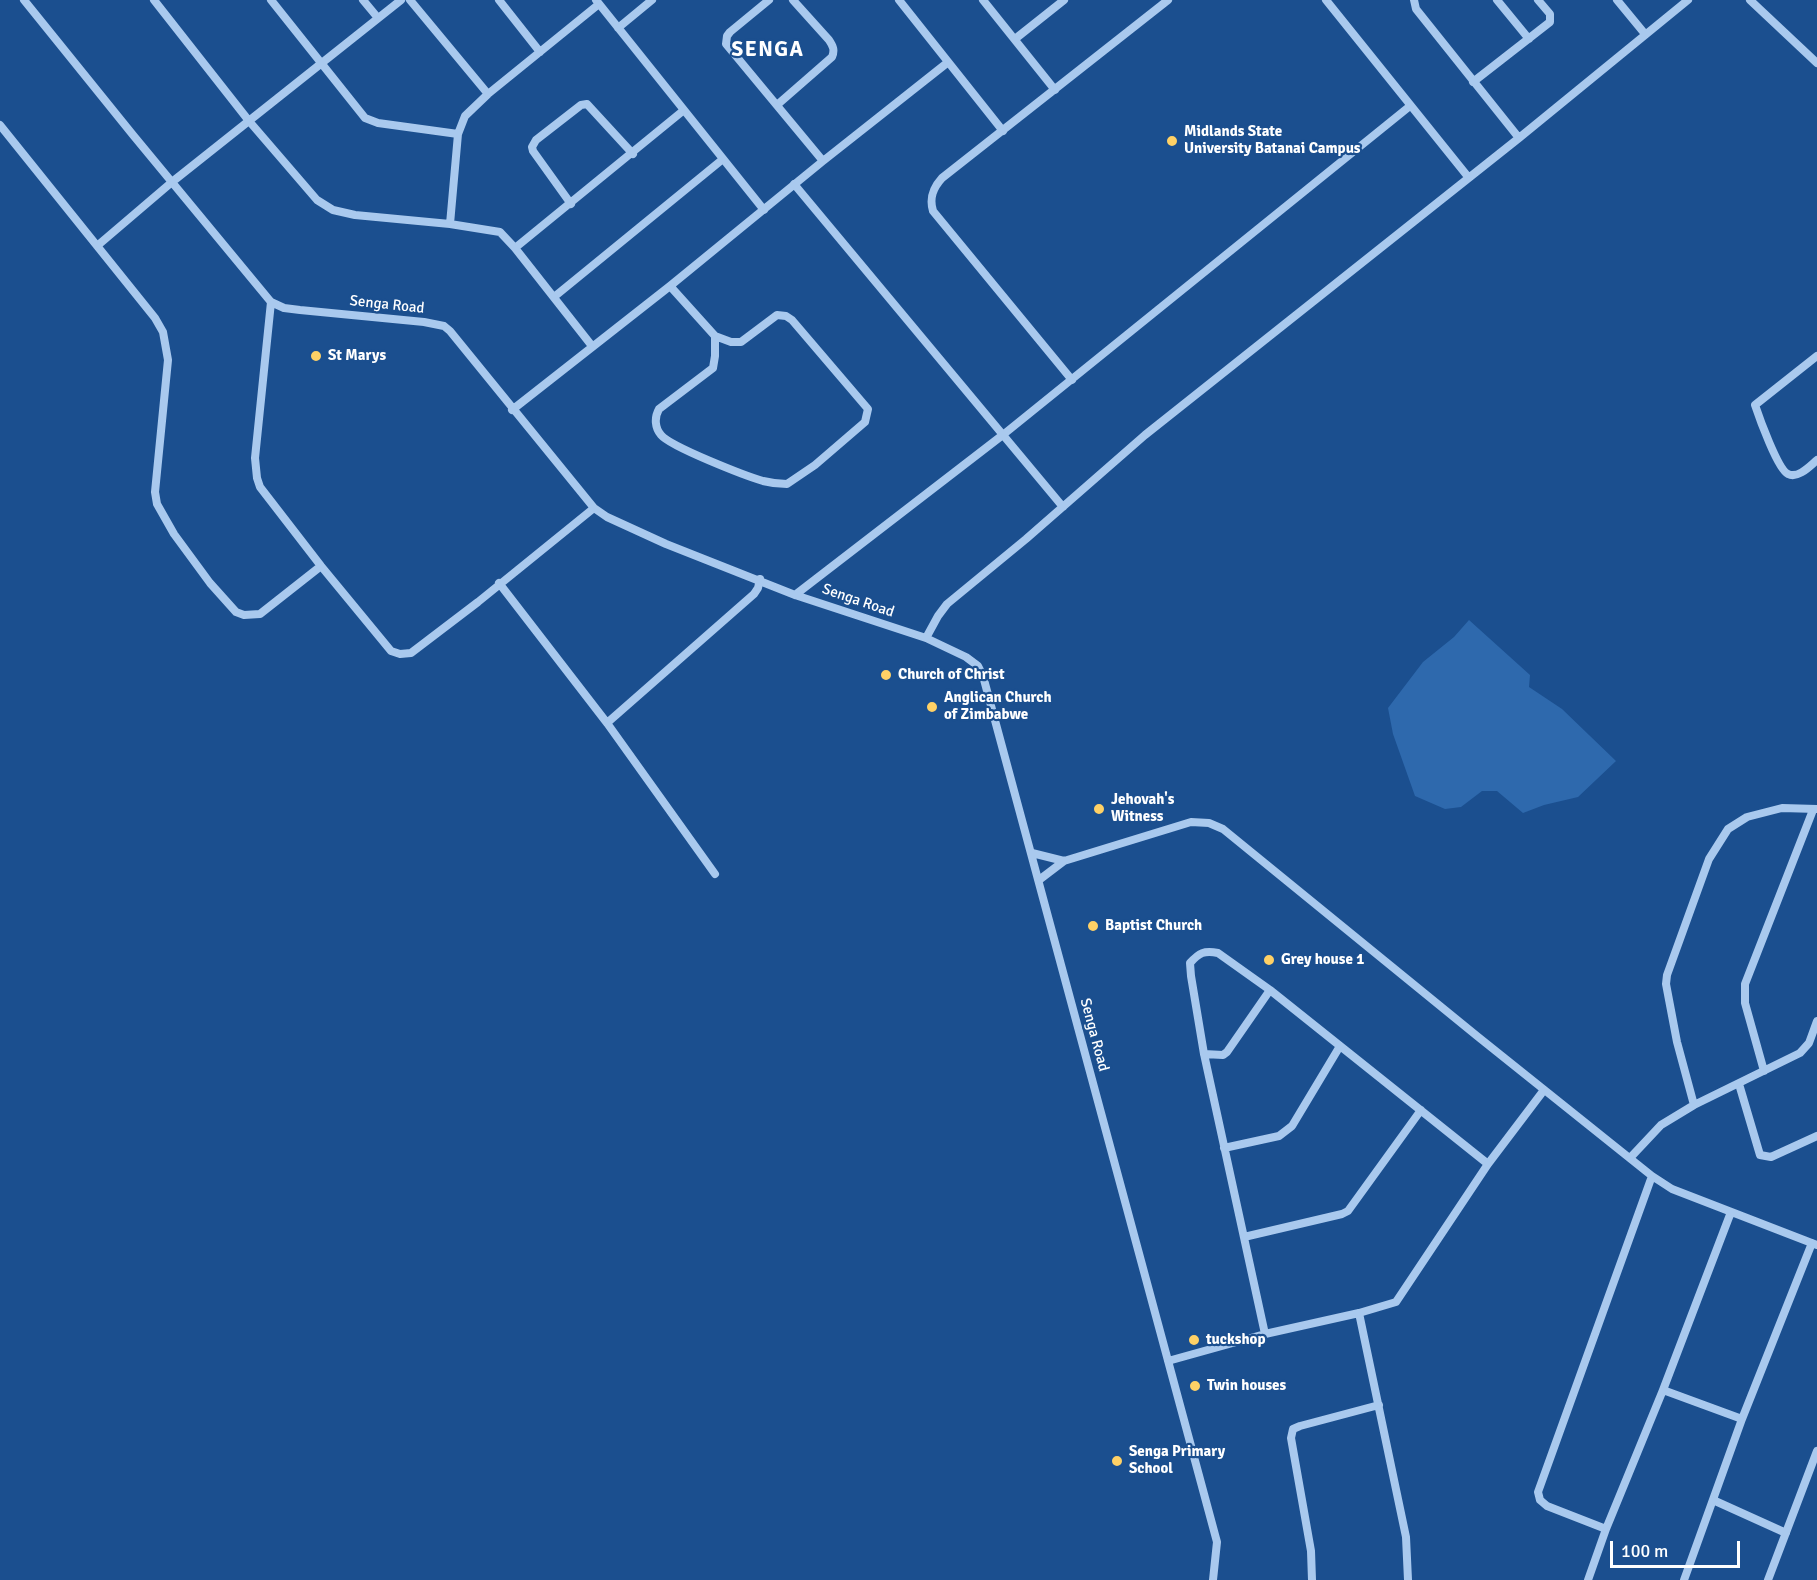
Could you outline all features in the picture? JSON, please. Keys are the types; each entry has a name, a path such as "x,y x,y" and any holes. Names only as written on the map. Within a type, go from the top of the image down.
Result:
{"street":[{"path":"24,0 271,302 255,458 257,478 265,493 321,567 391,651 400,654 411,653 594,508"},
{"path":"154,0 249,121 299,181 326,207 355,214 497,231 504,235 515,248 592,346"},
{"path":"271,0 363,115 372,122 458,134"},
{"path":"363,0 378,18"},
{"path":"97,246 172,182 401,0"},
{"path":"410,0 488,94"},
{"path":"499,0 540,52"},
{"path":"618,28 651,0"},
{"path":"769,0 730,32 726,44 823,160"},
{"path":"777,105 833,53 829,40 794,0"},
{"path":"899,0 1003,131"},
{"path":"983,0 1055,90"},
{"path":"1015,39 1064,0"},
{"path":"1072,380 933,211 931,204 935,186 942,178 1168,0"},
{"path":"1326,0 1469,178"},
{"path":"1414,0 1416,9 1519,138"},
{"path":"1497,0 1529,39"},
{"path":"1473,82 1550,22 1550,14 1538,0"},
{"path":"1617,0 1645,34"},
{"path":"926,638 947,604 1145,435 1519,138 1688,0"},
{"path":"1750,0 1817,63"},
{"path":"450,224 458,134 465,116 597,2 764,210"},
{"path":"512,410 947,63"},
{"path":"571,204 533,151 532,147 536,140 581,105 587,104 633,154"},
{"path":"795,595 1072,380 1410,106"},
{"path":"515,248 633,154 684,110"},
{"path":"0,125 155,318 163,332 168,360 155,492 157,504 174,534 210,583 236,612 244,615 260,614 321,567"},
{"path":"554,297 723,159"},
{"path":"794,184 1063,507"},
{"path":"670,286 714,336 731,342 741,342 773,317 786,316 800,328 864,404 868,413 865,422 815,465 786,484 762,480 667,440 659,433 656,414 659,409 713,368 714,336"},
{"name":"Senga Road","path":"271,302 292,309 444,326 594,508 607,517 631,529 795,595 926,638 966,657 978,666 983,676 1032,854 1217,1542 1214,1580"},
{"path":"1817,356 1755,405 1769,442 1783,470 1788,475 1796,475 1817,460"},
{"path":"607,723 754,594 760,579"},
{"path":"499,583 607,723 716,874"},
{"path":"1694,1105 1677,1042 1666,984 1667,975 1709,859 1728,829 1737,822 1782,808 1815,809 1745,984 1745,1003 1764,1071"},
{"path":"1039,880 1064,861 1191,822 1209,823 1223,829 1652,1176 1672,1189 1815,1244 1742,1419 1684,1580"},
{"path":"1032,854 1064,861"},
{"path":"1265,1334 1204,1054 1190,963 1199,953 1209,951 1218,953 1270,990 1488,1164"},
{"path":"1204,1054 1223,1055 1227,1052 1270,990"},
{"path":"1630,1158 1661,1125 1694,1105 1805,1049 1817,1021"},
{"path":"1224,1148 1279,1136 1287,1131 1340,1046"},
{"path":"1739,1084 1760,1155 1771,1157 1817,1136"},
{"path":"1168,1361 1265,1334 1359,1313 1396,1302 1401,1298 1488,1164 1544,1090"},
{"path":"1244,1238 1342,1214 1348,1210 1421,1110"},
{"path":"1605,1529 1547,1506 1540,1500 1538,1492 1652,1176"},
{"path":"1588,1580 1605,1529 1663,1390 1731,1212"},
{"path":"1359,1313 1406,1537 1408,1580"},
{"path":"1663,1390 1742,1419"},
{"path":"1312,1580 1311,1551 1291,1438 1293,1429 1300,1425 1379,1405"},
{"path":"1768,1580 1817,1451"},
{"path":"1713,1500 1786,1533"}],"shaded area":[{"path":"1469,620 1530,675 1529,687 1562,709 1616,761 1578,797 1544,805 1523,813 1497,791 1482,791 1461,807 1445,809 1415,796 1393,734 1388,708 1423,662 1454,637"}],"place":[{"name":"Midlands State University Batanai Campus","path":"1172,141"},
{"name":"St Marys","path":"316,356"},
{"name":"Church of Christ","path":"886,675"},
{"name":"Anglican Church of Zimbabwe","path":"932,707"},
{"name":"Jehovah's Witness","path":"1099,809"},
{"name":"Baptist Church","path":"1093,926"},
{"name":"Grey house 1","path":"1269,960"},
{"name":"tuckshop","path":"1194,1340"},
{"name":"Twin houses","path":"1195,1386"},
{"name":"Senga Primary School","path":"1117,1461"}],"district":[{"name":"SENGA","path":"768,50"}]}
